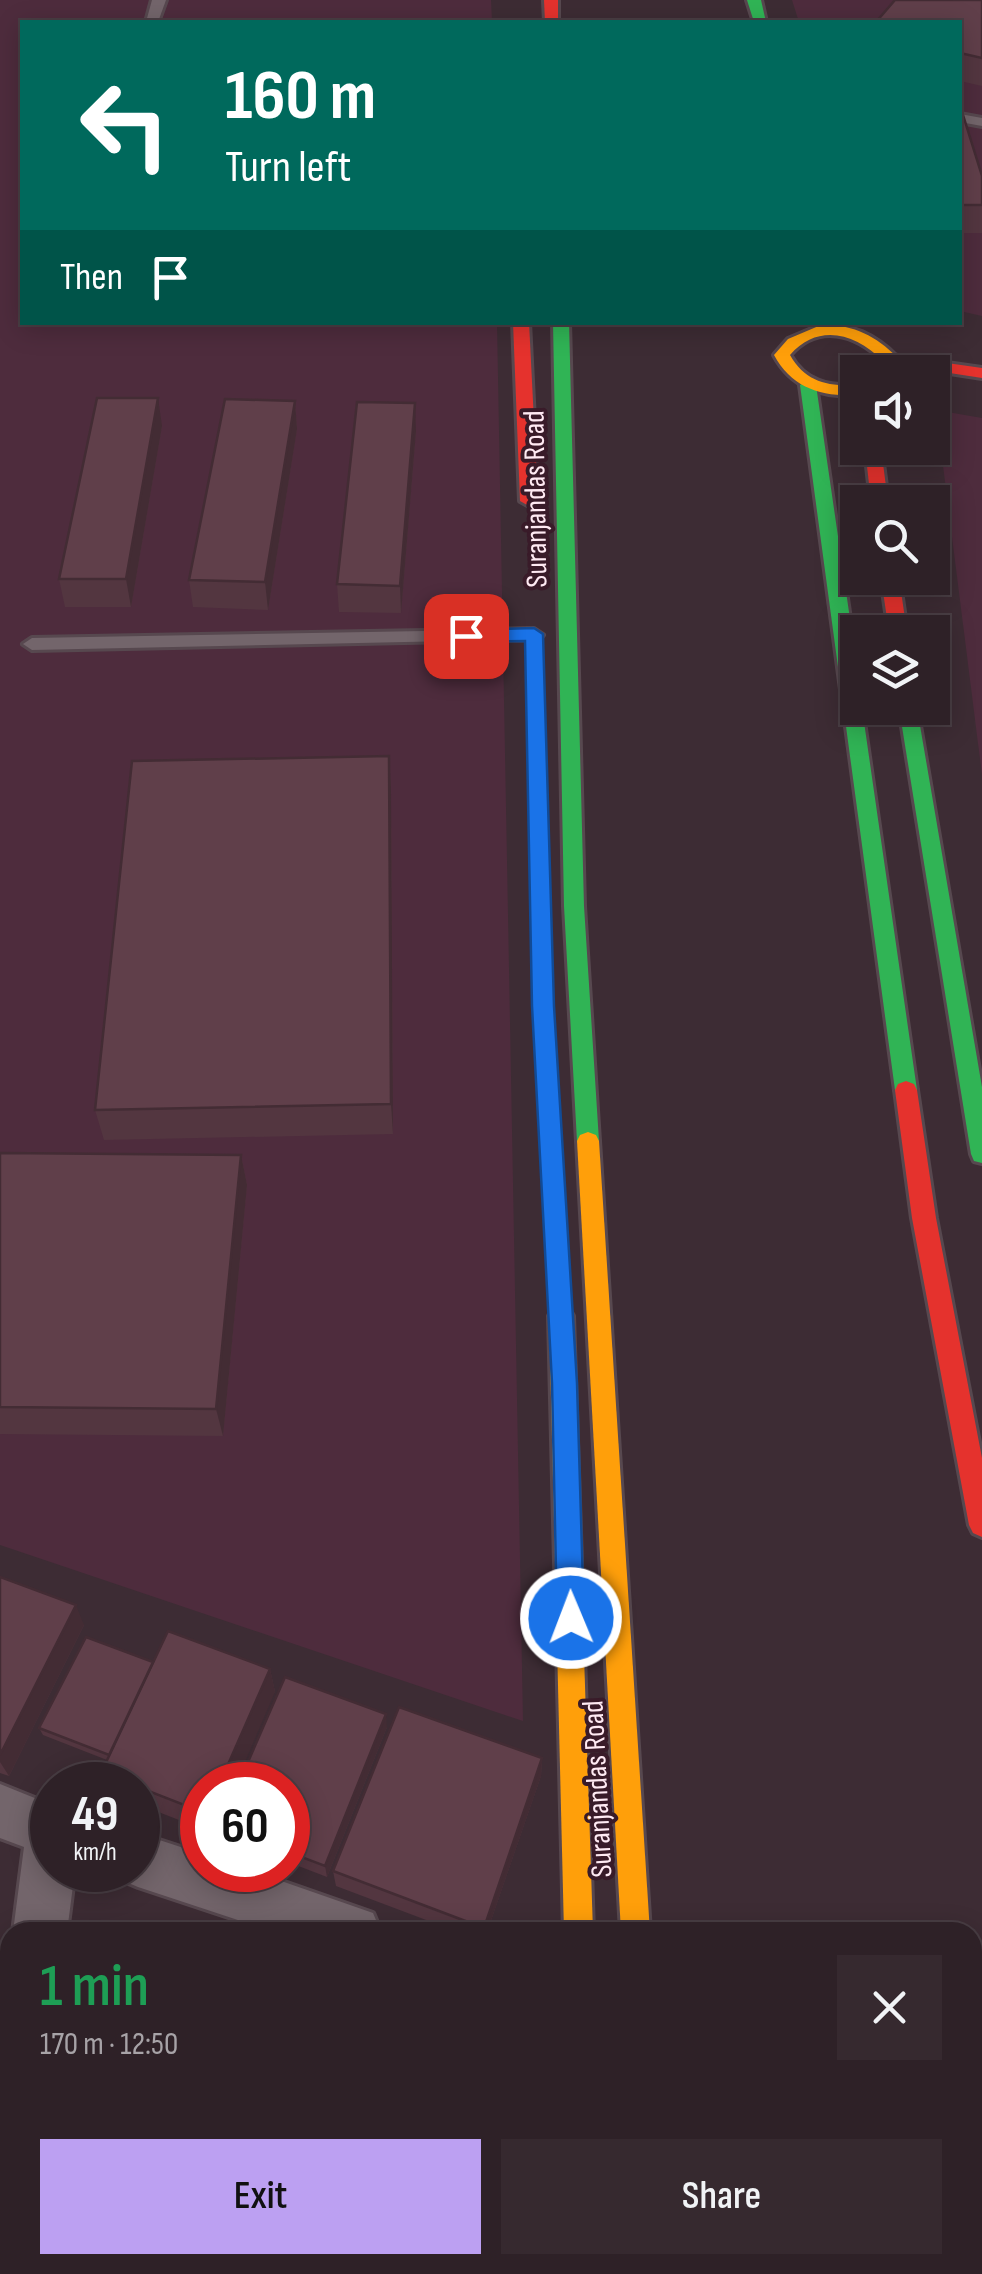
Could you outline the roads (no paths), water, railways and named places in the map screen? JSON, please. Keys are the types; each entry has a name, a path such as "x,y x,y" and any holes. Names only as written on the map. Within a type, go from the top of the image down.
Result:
{"main road":[{"name":"Suranjandas Road","path":"521,325 530,525"},
{"name":"Suranjandas Road","path":"562,325 574,906 635,1922"},
{"path":"840,390 826,390 794,376 782,356 786,346 809,327 839,326 882,346 886,355"},
{"path":"950,371 982,373"},
{"path":"808,384 924,1218 982,1525"},
{"path":"950,389 982,394"},
{"path":"911,725 982,1154"},
{"name":"Suranjandas Road","path":"559,1284 579,1922"}],"street":[{"path":"0,1812 30,1823"},
{"path":"160,1867 324,1922"},
{"path":"41,1922 45,1892"}],"lane":[{"path":"32,644 534,635"}]}
